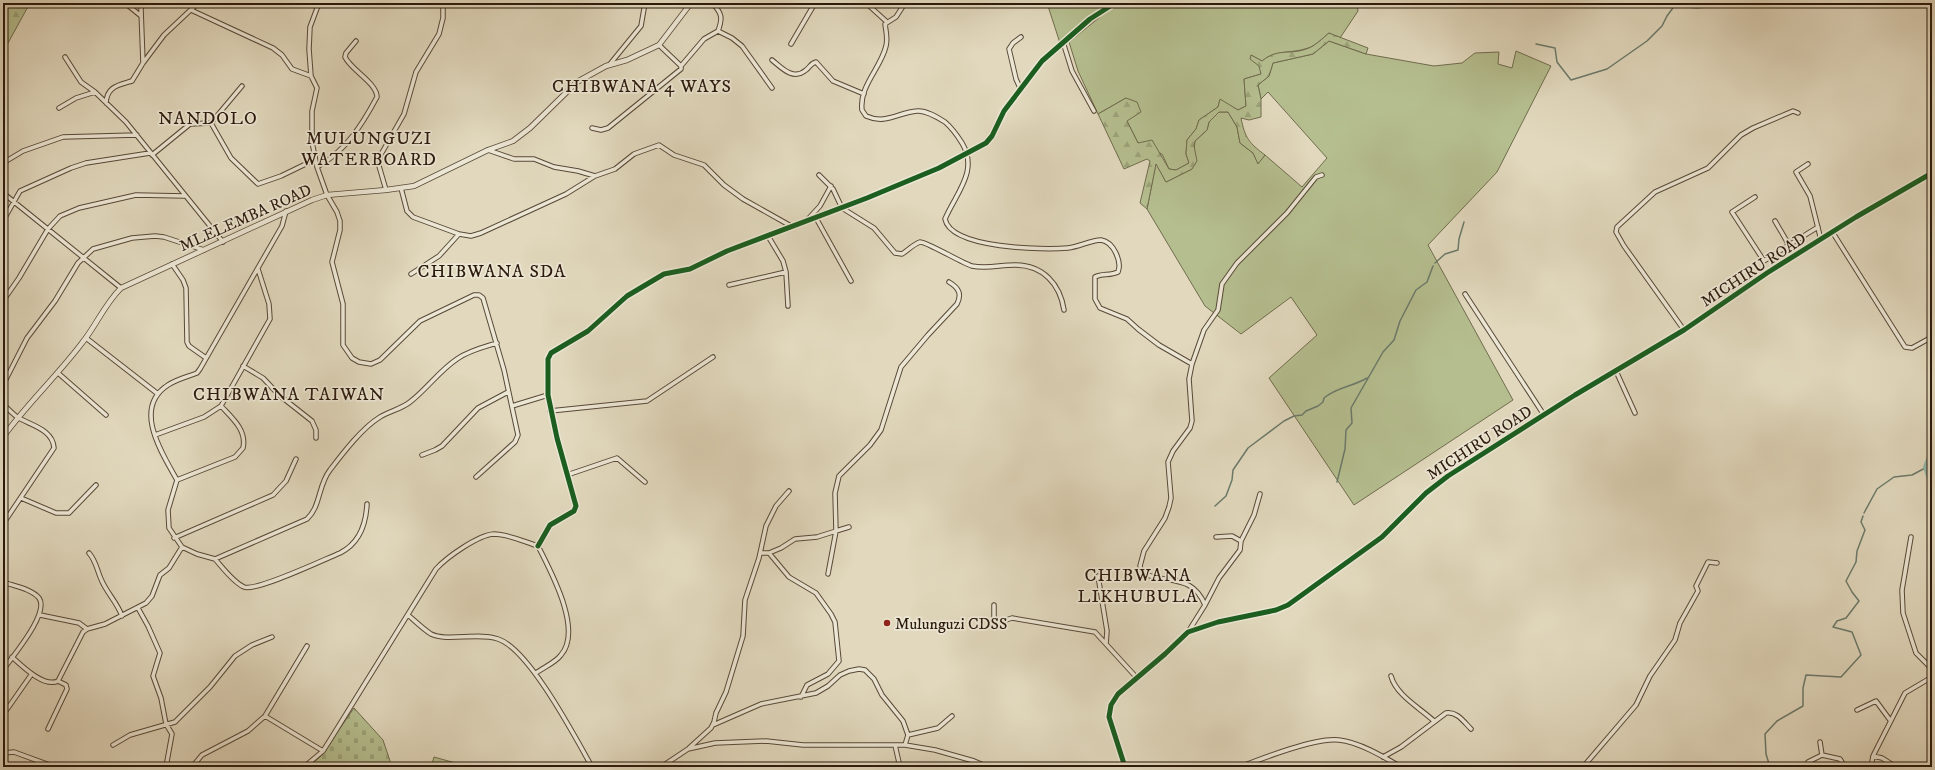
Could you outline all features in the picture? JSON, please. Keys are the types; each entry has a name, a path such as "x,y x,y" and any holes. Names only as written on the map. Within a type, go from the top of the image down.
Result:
{"street":[{"path":"125,3 141,16"},
{"path":"142,63 141,16 143,3"},
{"path":"106,103 110,90 113,87 132,81 142,63 164,35 198,3"},
{"path":"319,3 310,27 310,76 317,88 312,112 312,142 314,160 327,195 337,212 340,221 340,230 332,262 343,304 343,345 352,358 366,364 377,362 420,321 476,295 481,296 485,301 497,343 518,433 516,440 476,477"},
{"path":"386,190 379,166 380,156 404,114 416,72 439,34 443,18 443,3"},
{"name":"MLELEMBA ROAD","path":"3,437 18,417 58,373 86,338 120,288 223,242 236,234 286,211 327,195 386,190 421,183 488,150 519,138 575,83 610,64 634,37 641,26 645,3"},
{"path":"610,64 636,56 659,45 691,3"},
{"path":"592,128 601,130 608,128 681,69 681,66 700,43 718,31 722,20 722,14 712,3"},
{"path":"791,44 815,3"},
{"path":"866,3 886,22"},
{"path":"886,22 896,17 905,3"},
{"path":"538,546 550,525 576,509 550,411 548,395 548,359 551,353 592,328 627,296 664,274 690,269 727,251 842,208 939,168 981,147 989,140 1004,111 1042,60 1090,19 1115,3"},
{"path":"191,10 273,48 282,55 292,68 310,76"},
{"path":"886,22 885,27 888,36 886,46 864,94 862,108 866,116 880,119 900,116 917,111 928,113 941,120 951,128 959,138 967,153 969,169 945,219 952,230 965,238 1013,247 1067,248 1100,240 1106,242 1118,256 1120,268 1118,272 1111,275 1099,275 1095,277 1095,298 1100,308 1127,319 1160,345 1192,364"},
{"path":"718,31 732,38 742,46 772,88"},
{"path":"1020,90 1016,80 1009,49 1012,43 1021,37"},
{"path":"317,167 333,158 344,147 377,97 368,82 345,57 346,53 356,41"},
{"path":"1063,42 1072,71 1094,111"},
{"path":"659,45 681,66"},
{"path":"65,56 81,82 95,92 137,135 223,242"},
{"path":"772,60 786,71 794,74 803,72 812,63 816,62 833,81 864,94"},
{"path":"3,221 20,191 71,168 100,160 151,154 190,124 211,123 242,86"},
{"path":"59,108 76,98 95,92"},
{"path":"1684,330 1624,246 1616,232 1617,227 1655,192 1708,168 1741,135 1753,128 1793,111 1798,113"},
{"path":"211,123 231,158 258,184 281,176 314,160"},
{"path":"3,163 23,151 63,137 137,135"},
{"path":"401,188 406,208 410,216 459,234 471,236 481,233 508,219 566,194 595,176 615,169 634,154 659,145 674,156 700,163 708,168 724,185 743,199 791,226"},
{"path":"488,150 509,158 534,159 554,167 578,171 595,176"},
{"path":"1808,164 1796,172 1810,196 1821,240"},
{"name":"MICHIRU ROAD","path":"1125,767 1113,732 1109,710 1115,698 1188,632 1218,622 1276,610 1288,605 1377,540 1426,493 1448,476 1544,415 1684,330 1767,273 1932,173"},
{"path":"819,175 831,186 842,208 874,228 897,254 903,253 919,243 925,242 952,258 974,266 990,267 1020,265 1035,270 1047,277 1058,287 1064,310"},
{"path":"1205,605 1201,595 1188,584 1147,575 1142,572 1140,566 1146,546 1166,518 1169,508 1171,498 1168,462 1173,451 1190,428 1192,421 1189,379 1192,364 1204,330 1218,310 1220,291 1227,276 1253,246 1294,205 1316,177 1322,175"},
{"path":"805,221 820,206 831,186"},
{"path":"3,193 120,288"},
{"path":"4,298 48,229 60,216 78,208 136,195 185,196"},
{"path":"1756,197 1732,212 1764,261 1818,227"},
{"path":"286,211 282,226 197,373 169,384 152,401 150,410 155,435 163,455 177,480 167,519 169,528 174,538 182,547 196,554 215,559 242,587 249,588 266,584 340,553 350,547 364,526 367,504"},
{"path":"816,218 851,281"},
{"path":"1775,221 1789,245"},
{"path":"1833,233 1904,347 1912,348 1932,337"},
{"path":"411,274 440,256 459,234"},
{"path":"3,386 27,338 55,301 83,257 98,247 132,238 147,236 164,237 205,250"},
{"path":"768,236 781,257 786,272 788,306"},
{"path":"172,264 183,280 186,288 188,346 206,358"},
{"path":"155,435 204,417 221,406 270,319 269,304 258,269"},
{"path":"729,285 786,272"},
{"path":"828,574 836,531 835,493 839,476 882,430 901,367 928,334 957,304 960,298 960,292 949,282"},
{"path":"1465,294 1544,415"},
{"path":"86,338 124,366 158,394"},
{"path":"215,559 307,519 315,510 325,477 347,449 372,422 400,409 412,401 457,359 467,353 497,343"},
{"path":"550,411 647,401 713,356"},
{"path":"243,366 263,378 279,395 312,421 316,430 316,438"},
{"path":"1616,371 1635,413"},
{"path":"58,373 106,415"},
{"path":"422,455 438,449 478,408 508,392"},
{"path":"512,406 548,395"},
{"path":"3,404 18,417 37,426 47,433 52,439 54,448 3,524"},
{"path":"177,480 235,457 243,448 243,434 234,420 221,406"},
{"path":"174,538 274,495 286,481 296,458"},
{"path":"567,475 617,458 645,482"},
{"path":"21,498 56,513 68,513 96,485"},
{"path":"713,725 716,713 726,692 743,636 746,596 761,553 766,526 776,506 788,491"},
{"path":"1188,632 1205,605 1219,578 1240,550 1241,541 1251,522 1260,494"},
{"path":"761,553 769,553 781,548 795,538 818,537 848,527"},
{"path":"304,767 323,751 431,576 442,562 483,537 499,535 538,546"},
{"path":"1216,536 1232,536 1241,541"},
{"path":"1911,538 1902,590 1903,613 1916,654 1932,670"},
{"path":"536,672 561,656 566,645 569,628 568,616 538,546"},
{"path":"58,682 78,639 87,629 101,626 122,616 138,608 150,599 160,575 168,568 182,547"},
{"path":"89,553 93,558 101,581 119,606 122,616"},
{"path":"769,553 789,578 816,593 835,622 839,661 828,674 807,685 801,697"},
{"path":"1583,767 1636,705 1650,676 1675,640 1680,623 1698,591 1696,586 1706,564 1708,562 1717,563"},
{"path":"1098,576 1107,631 1106,644"},
{"path":"3,582 36,595 41,601 40,615 31,631 3,670"},
{"path":"994,605 994,619 997,623 1012,618 1040,624 1095,632 1136,678"},
{"path":"138,608 148,626 160,654 153,676 161,698 166,724 172,734 166,767"},
{"path":"40,615 73,621 82,624 87,629"},
{"path":"408,615 428,632 437,636 487,637 501,640 536,672 592,767"},
{"path":"113,745 130,735 166,724 172,724 210,687 235,656 252,645 272,637"},
{"path":"192,767 202,755 248,732 265,716 307,646"},
{"path":"12,657 31,675 49,682 58,682 66,685 67,688 48,729"},
{"path":"661,767 688,749 713,725 761,704 777,699 801,697 816,693 849,671 859,669 865,670 874,679 882,695 902,721 908,735 905,745"},
{"path":"3,713 31,675"},
{"path":"1391,676 1395,686 1404,696 1434,722"},
{"path":"1871,767 1873,756 1905,693 1932,677"},
{"path":"1857,710 1876,701 1890,720"},
{"path":"1382,757 1401,747 1442,715 1451,712 1456,714 1471,729"},
{"path":"265,716 323,751"},
{"path":"908,735 938,728 952,716"},
{"path":"1240,767 1322,740 1335,739 1347,741 1400,767"},
{"path":"688,749 715,743 766,741 808,746 905,745 935,750 974,761 988,767"},
{"path":"1820,742 1822,755"},
{"path":"895,745 900,767"},
{"path":"3,753 14,752 55,767"},
{"path":"1808,762 1822,755 1840,759 1845,767"},
{"path":"1873,756 1882,758 1893,765"}],"green space":[{"path":"3,3 30,3 3,52"},
{"path":"1047,3 1120,3 1114,8 1123,3 1195,3 1197,7 1206,3 1357,3 1358,11 1340,38 1329,33 1311,47 1302,50 1278,53 1267,57 1262,61 1251,55 1260,66 1261,74 1244,79 1246,106 1238,110 1220,100 1218,107 1199,120 1196,129 1187,140 1186,154 1189,163 1176,170 1169,169 1162,154 1138,143 1127,121 1126,98 1098,114 1078,71 1069,42 1100,17 1060,43"},
{"path":"1329,33 1368,48 1366,54 1329,41 1313,54 1273,63 1269,76 1258,85 1261,99 1261,117 1249,120 1241,118 1248,140 1265,155 1258,164 1253,153 1240,143 1237,127 1228,112 1219,112 1209,122 1207,130 1195,141 1194,146 1197,161 1192,169 1166,182 1156,164 1147,209 1140,203 1150,161 1147,159 1124,169 1098,114 1126,98 1137,102 1141,112 1127,121 1138,143 1152,140 1169,169 1176,170 1189,163 1186,154 1187,140 1196,129 1199,120 1218,107 1220,99 1238,110 1246,106 1244,79 1261,74 1259,66 1250,59 1251,55 1262,61 1274,54 1302,50 1314,45"},
{"path":"1329,41 1366,54 1434,66 1462,63 1475,53 1499,52 1498,64 1512,68 1516,51 1551,66 1497,172 1428,245 1513,400 1354,505 1269,378 1317,335 1291,297 1241,334 1205,306 1147,209 1156,163 1166,182 1192,169 1195,141 1207,130 1209,122 1219,112 1228,112 1237,127 1240,143 1253,153 1258,163 1265,155 1302,187 1327,158 1268,92 1261,99 1258,85 1269,76 1273,63 1313,54"},
{"path":"354,708 383,740 392,767 308,767 320,757"},
{"path":"434,757 470,767 431,767"}],"waterway":[{"path":"1536,44 1555,48 1557,62 1571,80 1607,69 1647,41 1662,26 1675,5 1702,8 1716,3"},
{"path":"1435,263 1445,254 1458,250 1459,239 1464,222"},
{"path":"1337,482 1345,449 1346,430 1352,423 1351,408 1383,352 1394,340 1400,321 1416,290 1427,282 1433,266"},
{"path":"1215,506 1226,496 1232,480 1233,470 1248,448 1284,421 1294,416 1302,415 1306,411 1318,406 1329,394 1367,378"},
{"path":"1932,455 1927,467 1932,482"},
{"path":"1864,513 1877,489 1894,477 1912,475 1927,467"},
{"path":"1770,767 1766,754 1765,734 1777,721 1803,706 1803,688 1806,675 1841,677 1861,655 1852,632 1833,627 1837,621 1846,618 1859,601 1846,581 1856,562 1857,551 1865,530 1861,522 1863,516"}],"cycle path":[{"path":"538,546 550,525 574,511 576,506 557,438 548,395 548,359 551,353 588,331 627,296 664,274 690,269 727,251 867,198 939,168 986,143 992,136 1004,111 1042,61 1090,19 1115,3"},
{"path":"1125,767 1109,717 1111,705 1118,694 1165,654 1188,632 1218,622 1276,610 1288,605 1382,537 1426,493 1448,476 1575,395 1684,330 1767,273 1856,217 1932,173"}],"place":[{"name":"Mulunguzi CDSS","path":"887,623"}],"district":[{"name":"CHIBWANA 4 WAYS","path":"642,86"},
{"name":"NANDOLO","path":"208,118"},
{"name":"MULUNGUZI WATERBOARD","path":"369,148"},
{"name":"CHIBWANA SDA","path":"492,271"},
{"name":"CHIBWANA TAIWAN","path":"289,394"},
{"name":"CHIBWANA LIKHUBULA","path":"1138,585"}]}
